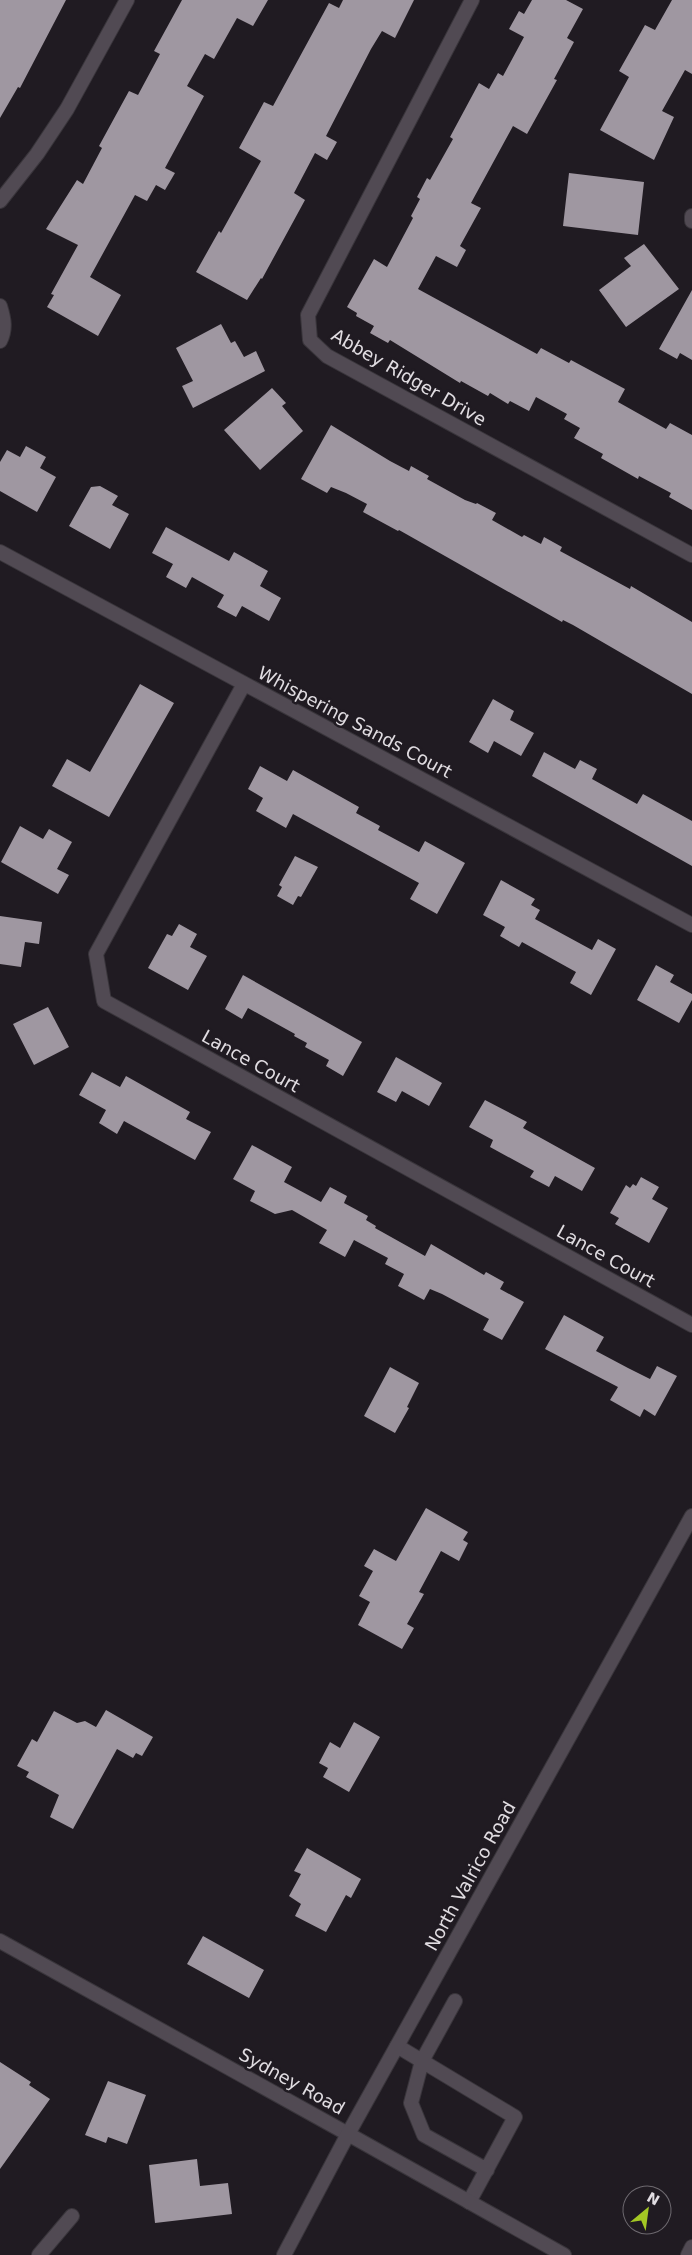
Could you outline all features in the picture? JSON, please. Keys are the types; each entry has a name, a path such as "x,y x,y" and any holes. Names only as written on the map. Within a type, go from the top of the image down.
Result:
{"street":[{"path":"0,202 37,154 67,109 127,0"},
{"name":"Abbey Ridger Drive","path":"472,0 308,315 310,340 328,356 692,555"},
{"path":"692,216 692,221"},
{"path":"0,306 4,317 4,332 0,341"},
{"name":"Whispering Sands Court","path":"0,552 692,925"},
{"name":"Lance Court","path":"244,684 96,954 104,1001 692,1325"},
{"name":"North Valrico Road","path":"284,2255 348,2134 692,1516"},
{"name":"Sydney Road","path":"0,1941 564,2255"},
{"path":"455,2001 422,2061 411,2103 424,2135 487,2170"},
{"path":"397,2046 515,2117 469,2202"},
{"path":"39,2255 72,2216"},
{"path":"688,2255 692,2247"}],"building":[{"path":"0,0 66,0 20,88 18,87 0,118"},
{"path":"182,0 268,0 253,26 237,18 214,59 205,54 187,86 204,96 165,168 175,173 165,190 156,185 147,201 135,195 90,277 121,295 98,336 47,307 54,295 51,294 78,245 46,229 77,180 83,184 102,148 99,146 129,91 138,95 160,54 154,51"},
{"path":"343,0 414,0 395,38 382,31 371,49 326,136 337,142 327,160 315,153 294,193 305,200 262,279 247,300 196,272 219,231 221,233 261,161 239,148 264,102 273,106 329,3 339,8"},
{"path":"532,0 566,0 583,9 567,38 574,42 554,79 557,80 527,134 513,126 471,203 481,208 460,246 466,250 457,267 436,256 418,289 537,354 541,348 569,363 571,360 625,389 618,402 666,429 670,423 692,435 692,510 669,497 671,493 639,476 638,479 601,458 603,454 574,438 580,428 564,419 567,414 536,397 529,411 510,401 508,404 490,393 488,396 461,381 460,383 390,340 388,343 370,333 374,326 356,316 357,313 347,307 374,259 387,267 413,218 411,216 420,199 417,197 427,178 430,180 453,139 450,137 479,83 489,89 498,73 503,76 524,37 509,29 519,11 524,14"},
{"path":"672,0 692,0 692,74 685,70 662,111 674,117 654,160 600,130 629,77 619,71 645,25 655,30"},
{"path":"569,173 644,182 638,235 563,226"},
{"path":"644,244 679,289 626,327 599,290 631,266 624,258"},
{"path":"692,290 692,360 680,353 677,359 659,349"},
{"path":"221,324 231,343 235,341 244,357 256,351 265,371 193,408 182,386 193,381 176,348"},
{"path":"272,388 286,403 282,406 303,431 260,470 224,430"},
{"path":"331,425 390,461 409,471 411,466 429,476 427,479 465,500 477,503 496,513 492,520 522,537 524,535 541,544 544,537 562,547 560,551 630,589 631,586 692,622 692,694 573,625 563,620 562,622 399,530 363,512 367,504 331,487 327,493 301,479"},
{"path":"26,446 46,457 40,468 56,477 37,512 0,491 0,462 7,450 20,457"},
{"path":"100,486 118,496 112,505 129,514 110,549 69,526 91,487"},
{"path":"166,527 229,561 234,552 268,571 260,586 281,598 269,621 242,606 236,617 217,607 224,595 192,577 186,588 166,577 173,564 152,553"},
{"path":"140,684 174,703 109,817 52,786 67,759 90,772"},
{"path":"493,699 514,711 510,720 534,733 521,756 494,741 488,753 469,742"},
{"path":"544,752 575,769 580,760 597,769 592,779 637,804 643,794 692,821 692,866 532,776"},
{"path":"260,766 287,781 293,770 359,807 356,813 380,826 378,830 419,852 425,841 465,863 437,914 410,899 419,883 293,814 286,828 256,811 263,798 248,789"},
{"path":"20,826 43,839 49,829 72,842 57,869 69,875 58,894 1,862"},
{"path":"295,856 318,867 301,897 298,896 293,905 277,896 282,887 279,885"},
{"path":"501,880 535,899 531,905 540,910 535,919 592,950 598,939 616,949 591,995 570,983 576,972 522,942 519,947 500,936 505,927 483,915"},
{"path":"0,916 42,922 39,944 25,942 21,967 0,964"},
{"path":"179,924 197,934 190,947 207,956 188,990 148,968 167,934 172,936"},
{"path":"656,965 674,975 670,982 692,994 692,1000 679,1023 637,1000"},
{"path":"243,975 362,1042 343,1076 326,1066 329,1060 305,1047 307,1043 294,1036 295,1034 248,1008 242,1019 225,1009"},
{"path":"48,1007 69,1047 34,1065 13,1024"},
{"path":"396,1057 442,1083 429,1106 402,1091 396,1102 377,1092"},
{"path":"92,1072 120,1087 126,1076 190,1112 186,1119 211,1132 195,1160 124,1121 117,1134 99,1123 106,1110 79,1095"},
{"path":"485,1100 527,1122 523,1128 595,1168 582,1191 555,1176 549,1187 530,1177 534,1171 490,1147 493,1140 469,1127"},
{"path":"252,1145 292,1167 284,1182 321,1202 330,1187 347,1196 344,1203 368,1216 366,1220 376,1226 375,1228 425,1256 431,1244 484,1275 486,1272 504,1282 500,1289 524,1302 502,1340 483,1330 489,1319 442,1294 430,1289 424,1300 398,1286 404,1274 385,1264 388,1258 354,1240 345,1257 319,1243 327,1230 292,1210 275,1214 250,1201 255,1191 233,1179"},
{"path":"641,1177 659,1187 652,1199 668,1208 649,1243 615,1224 619,1218 610,1213 626,1185 630,1188 633,1184 636,1186"},
{"path":"564,1315 604,1337 596,1351 650,1379 657,1366 677,1376 655,1416 644,1409 640,1417 610,1400 618,1387 545,1349"},
{"path":"390,1367 419,1383 407,1407 409,1408 395,1433 364,1416"},
{"path":"426,1508 468,1532 463,1540 468,1543 459,1561 441,1551 419,1592 424,1594 407,1624 414,1628 402,1649 358,1625 370,1602 359,1596 373,1571 364,1566 374,1549 396,1561"},
{"path":"106,1710 153,1737 142,1756 136,1753 133,1758 117,1749 73,1829 50,1817 59,1795 26,1777 29,1772 17,1766 32,1739 37,1742 54,1711 77,1723 85,1721 96,1727"},
{"path":"354,1722 380,1737 349,1792 323,1777 328,1768 319,1763 330,1742 340,1748"},
{"path":"307,1848 361,1879 351,1898 346,1895 326,1932 295,1916 301,1904 289,1896 301,1874 294,1871"},
{"path":"203,1936 264,1970 249,1998 187,1964"},
{"path":"0,2062 31,2082 29,2085 50,2099 0,2169"},
{"path":"108,2081 146,2095 127,2144 108,2137 106,2143 85,2135"},
{"path":"197,2159 200,2186 228,2183 232,2214 155,2223 149,2165"}]}
